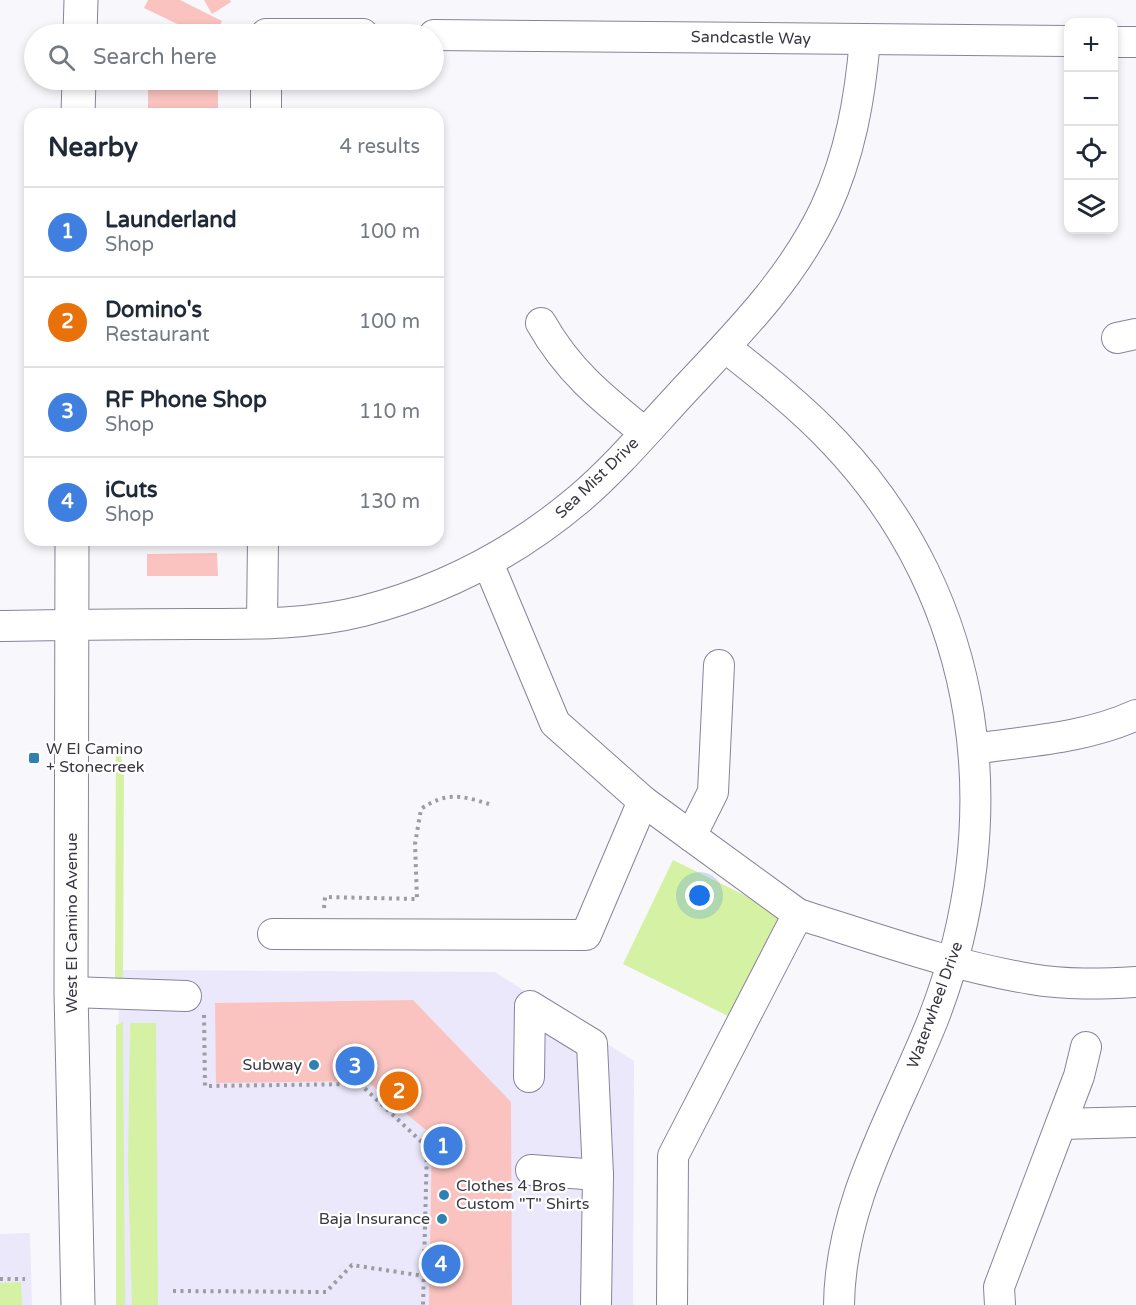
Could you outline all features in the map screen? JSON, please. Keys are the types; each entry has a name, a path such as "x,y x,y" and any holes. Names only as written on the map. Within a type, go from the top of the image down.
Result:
{"main road":[{"path":"80,24 81,0"},
{"path":"78,108 79,90"},
{"name":"West El Camino Avenue","path":"72,546 71,992 78,1305"}],"street":[{"name":"Sandcastle Way","path":"444,35 1064,42"},
{"name":"Sea Mist Drive","path":"0,626 309,621 359,612 407,599 488,563 542,529 582,497 725,347 779,285 804,249 841,170 853,128 865,39"},
{"path":"1118,42 1136,42"},
{"path":"266,90 266,108"},
{"path":"541,323 555,347 577,375 644,432"},
{"name":"Waterwheel Drive","path":"725,347 795,404 835,443 892,517 920,565 946,626 968,707 974,749 977,790 975,846 971,884 954,962 933,1018 859,1192 848,1226 839,1280 839,1305"},
{"path":"262,623 263,546"},
{"path":"488,563 555,723 644,801 798,914 954,962 1042,981 1098,984 1136,982"},
{"path":"692,836 713,792 719,665"},
{"path":"974,749 1081,733 1118,723 1136,715"},
{"path":"273,934 586,934 644,801"},
{"path":"672,1305 673,1156 798,914"},
{"path":"71,992 195,1005"},
{"path":"529,1077 531,1006 592,1044 598,1175 596,1305"},
{"path":"999,1305 999,1287 1079,1076 1086,1047"},
{"path":"1061,1124 1136,1122"},
{"path":"531,1170 598,1175"}],"path":[{"path":"323,934 325,897 417,899 415,844 421,809 438,798 464,796 489,804"},
{"path":"195,1005 205,1086 360,1084 427,1147 423,1305"},
{"path":"174,1291 326,1292 352,1265 424,1276"},
{"path":"0,1279 25,1279"}],"shaded area":[{"path":"119,970 495,972 634,1061 633,1305 124,1305 118,1126"},
{"path":"30,1233 32,1305 0,1305 0,1234"}],"green space":[{"path":"116,743 124,767 123,985 115,981"},
{"path":"673,860 781,913 730,1017 623,964"},
{"path":"123,1022 125,1305 116,1305 116,1025"},
{"path":"130,1023 156,1023 158,1305 132,1305 128,1166"},
{"path":"21,1282 22,1305 0,1305 0,1283"}],"building":[{"path":"148,0 180,0 222,21 221,24 177,24 144,8"},
{"path":"204,0 230,0 231,2 212,14"},
{"path":"148,90 218,90 218,108 148,108"},
{"path":"217,553 218,576 147,576 147,554"},
{"path":"413,1000 511,1102 512,1305 429,1305 432,1135 367,1081 216,1083 215,1003"}],"place":[{"name":"W El Camino + Stonecreek","path":"34,758"},
{"name":"Subway","path":"314,1065"},
{"name":"RF Phone Shop","path":"355,1066"},
{"name":"Domino's","path":"399,1091"},
{"name":"Launderland","path":"443,1146"},
{"name":"Clothes 4 Bros Custom \"T\" Shirts","path":"444,1195"},
{"name":"Baja Insurance","path":"442,1219"},
{"name":"iCuts","path":"441,1264"}]}
